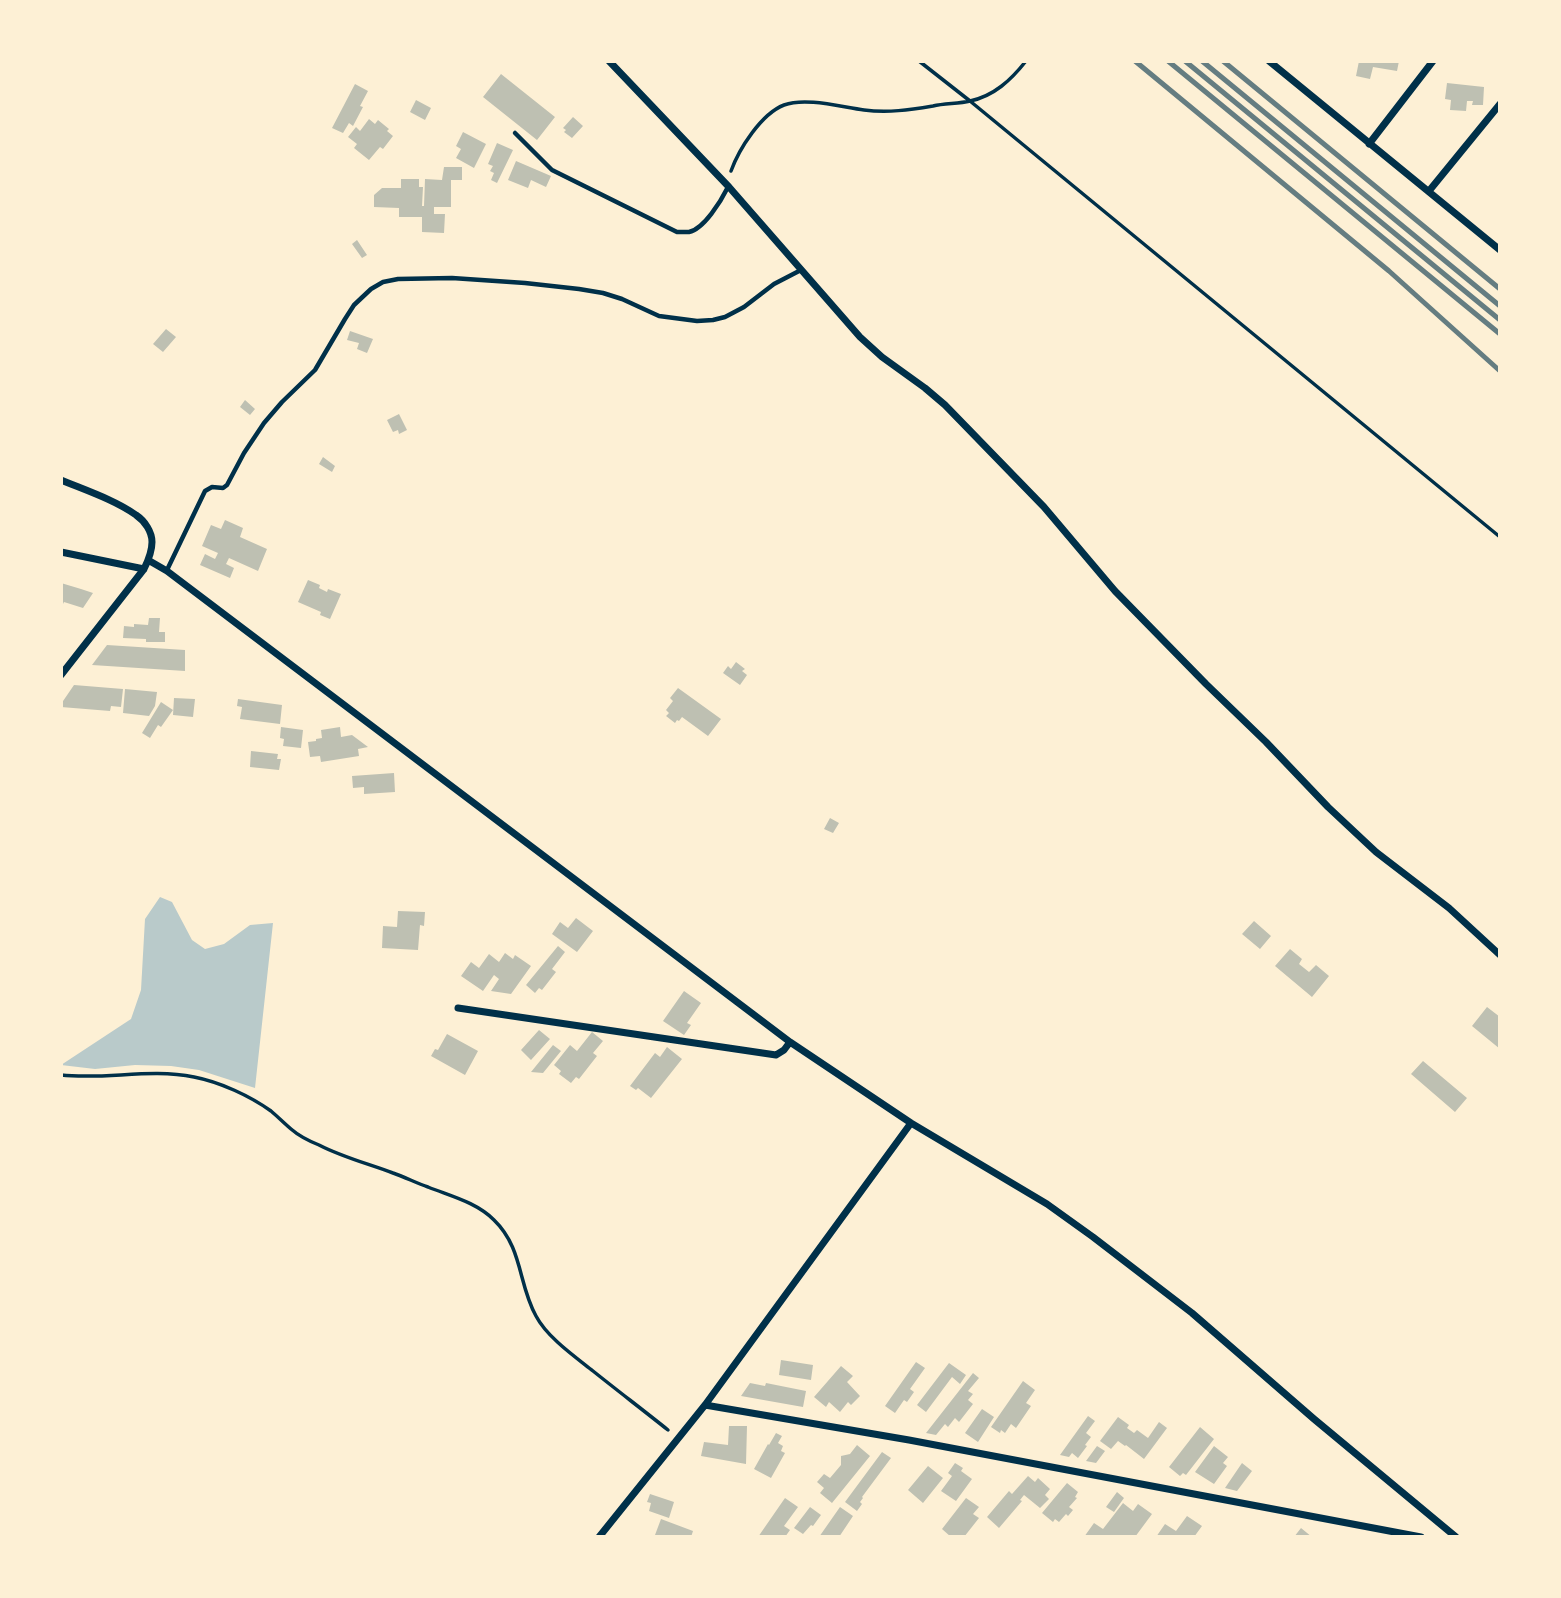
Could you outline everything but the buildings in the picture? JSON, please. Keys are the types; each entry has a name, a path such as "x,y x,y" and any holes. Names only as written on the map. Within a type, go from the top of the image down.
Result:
{"street":[{"path":"609,61 729,187 860,337 882,357 925,388 958,419 1044,507 1115,591 1328,807 1377,852 1449,908 1500,955"},
{"path":"1269,61 1500,250"},
{"path":"1368,144 1433,61"},
{"path":"1429,191 1500,104"},
{"path":"61,480 137,515 146,524 152,543 145,569 61,675"},
{"path":"61,552 145,569"},
{"path":"148,560 167,571 790,1042 911,1123 1024,1189 1093,1237 1192,1313 1456,1537"},
{"path":"458,1008 776,1055 790,1042"},
{"path":"599,1537 705,1405 911,1123"},
{"path":"705,1405 909,1440 1421,1537"}],"lane":[{"path":"515,133 552,170 677,232 696,229 729,187"},
{"path":"167,571 205,491 227,485 264,423 315,370 345,319 363,296 383,282 398,279 452,278 525,283 603,293 659,316 697,321 725,317 744,307 774,284 801,270"}],"path":[{"path":"919,61 1500,537"},
{"path":"729,187 736,157 758,125 783,106 818,103 887,112 970,101 985,96 1007,82 1026,61"},
{"path":"61,1075 86,1077 166,1073 197,1077 258,1102 292,1130 330,1151 395,1173 484,1211 510,1240 530,1304 545,1330 678,1438"}],"shaded area":[{"path":"160,897 172,902 192,940 205,949 224,944 250,925 273,923 255,1088 199,1070 171,1066 135,1065 95,1069 61,1065 131,1019 141,990 145,919"}],"railway":[{"path":"1135,61 1389,271 1500,371"},
{"path":"1168,61 1500,334"},
{"path":"1185,61 1500,320"},
{"path":"1202,61 1500,306"},
{"path":"1223,61 1500,289"}]}
